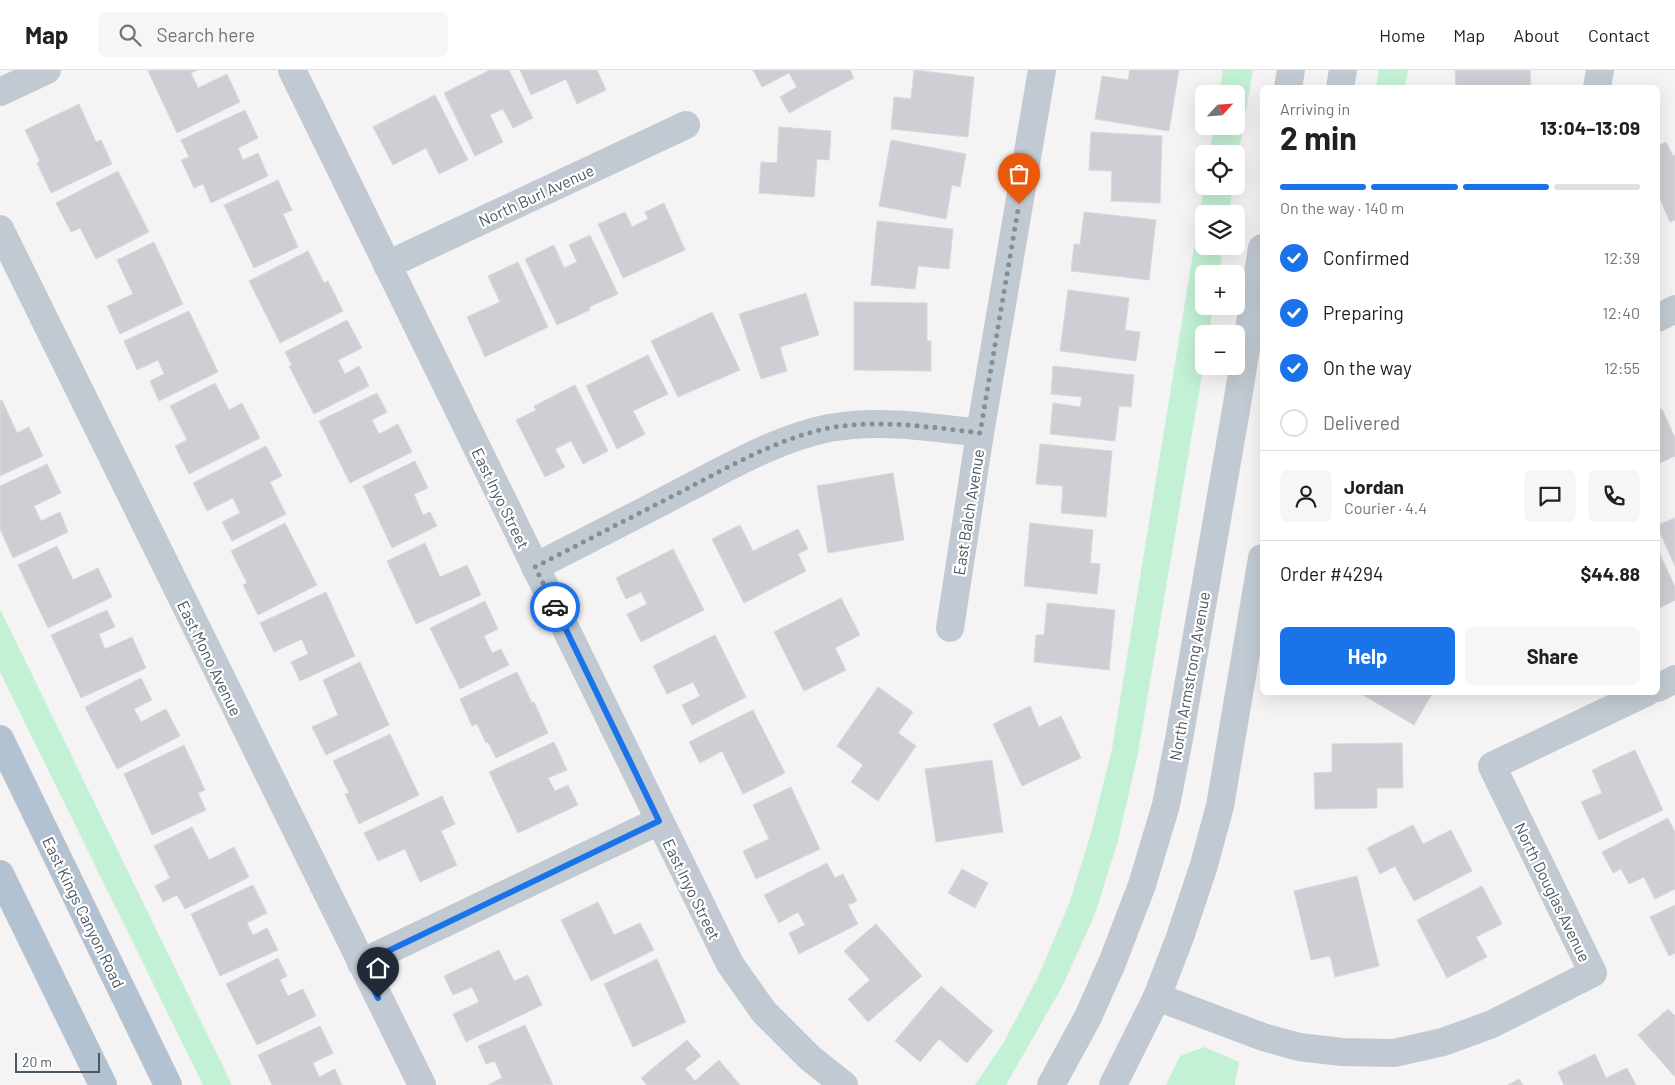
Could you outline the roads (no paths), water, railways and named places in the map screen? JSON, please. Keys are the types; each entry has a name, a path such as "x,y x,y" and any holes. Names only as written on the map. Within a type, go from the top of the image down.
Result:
{"main road":[{"name":"East Kings Canyon Road","path":"0,739 168,1085"},
{"path":"0,874 103,1085"}],"street":[{"path":"0,92 47,70"},
{"name":"East Inyo Street","path":"292,70 730,964 764,1012 810,1058 844,1085"},
{"name":"East Balch Avenue","path":"950,628 980,433 1042,70"},
{"path":"1288,85 1291,70"},
{"path":"1340,85 1343,70"},
{"path":"1598,85 1600,70"},
{"name":"North Burl Avenue","path":"387,265 686,125"},
{"name":"East Mono Avenue","path":"0,230 422,1085"},
{"name":"North Armstrong Avenue","path":"1051,1085 1088,1017 1112,963 1142,884 1166,805 1230,446 1260,260"},
{"path":"1660,317 1675,309"},
{"path":"535,567 748,457 801,437 828,429 860,424 911,424 980,433"},
{"path":"1113,1085 1157,997 1204,865 1220,806 1260,570"},
{"path":"1660,687 1675,680"},
{"name":"North Douglas Avenue","path":"1157,997 1263,1036 1299,1047 1342,1052 1394,1053 1443,1042 1492,1024 1593,973 1492,766 1641,695"},
{"path":"361,964 659,821"}]}
